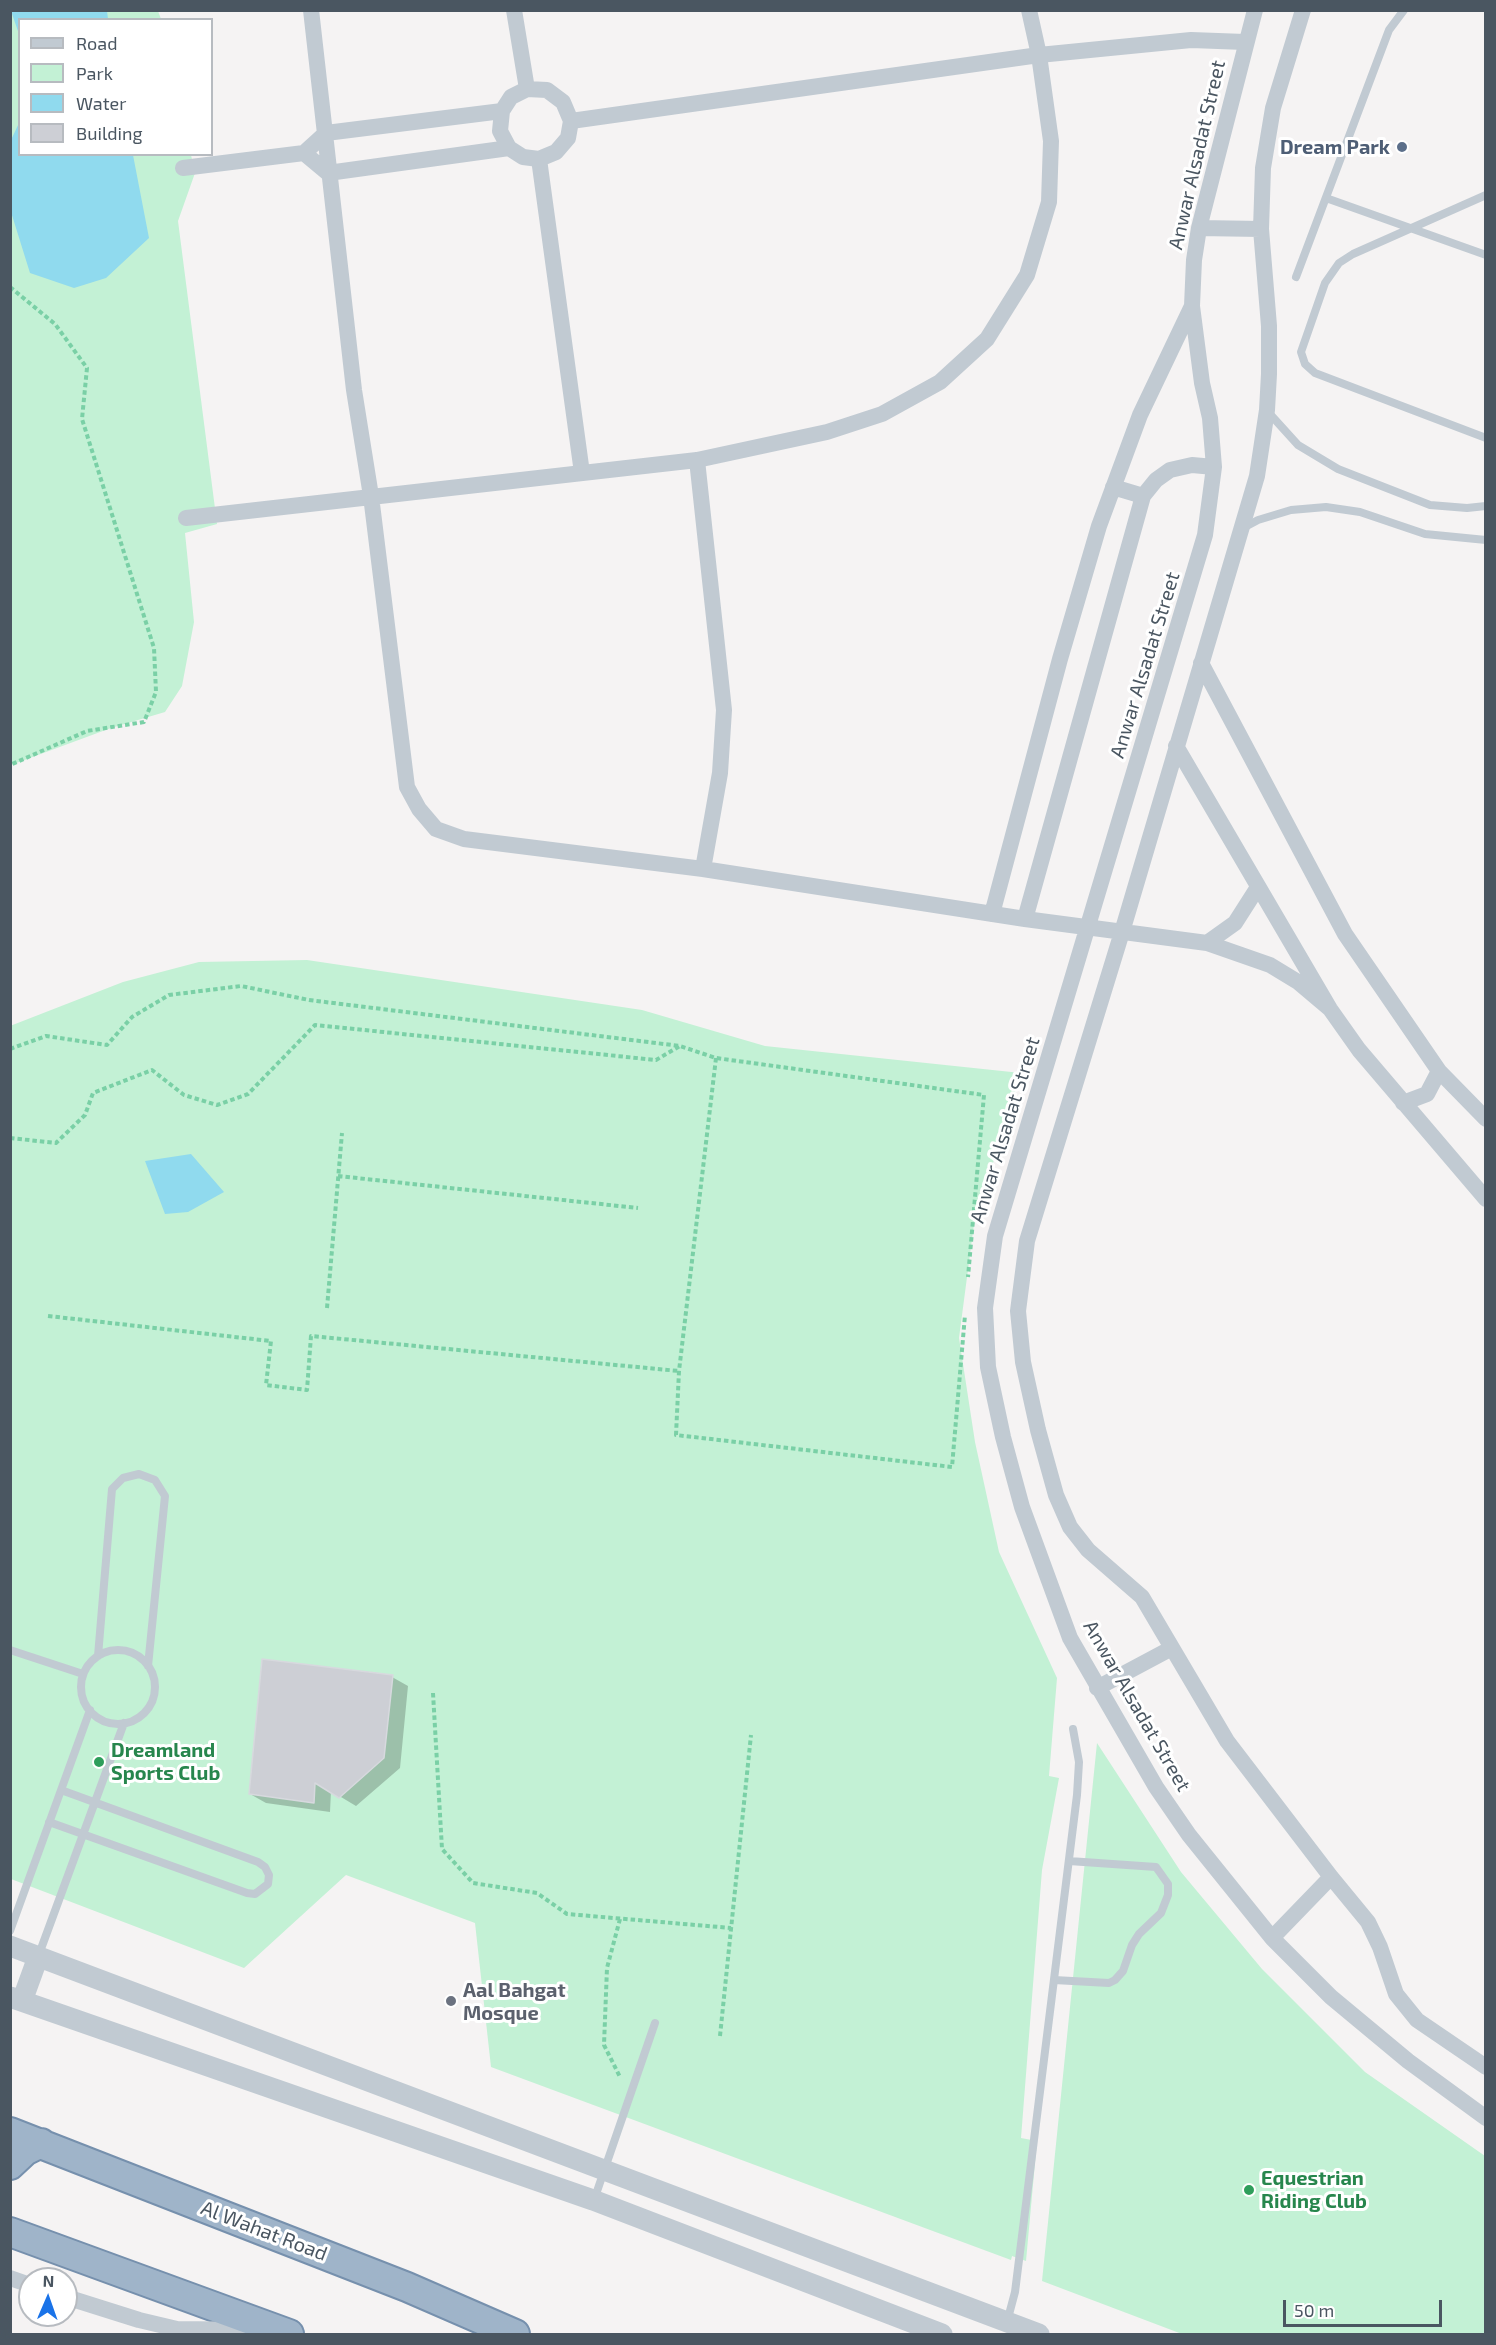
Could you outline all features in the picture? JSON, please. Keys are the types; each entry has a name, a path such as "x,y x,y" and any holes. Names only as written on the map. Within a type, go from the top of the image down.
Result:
{"highway":[{"name":"Al Wahat Road","path":"10,2132 407,2287 515,2334"},
{"path":"10,2165 25,2151 41,2143"},
{"path":"10,2232 282,2332"}],"street":[{"path":"311,10 354,390 371,496 407,788 419,809 436,829 465,839 703,869 1025,919 1207,942 1270,965 1298,982 1330,1009"},
{"path":"514,10 527,89"},
{"path":"186,518 697,460 827,432 882,414 940,382 987,339 1027,275 1049,202 1051,141 1039,55 1029,10"},
{"name":"Anwar Alsadat Street","path":"1255,10 1199,228 1194,260 1192,306 1202,383 1210,418 1214,467 1205,535 995,1236 985,1308 988,1367 1003,1437 1022,1507 1070,1638 1156,1787 1189,1834 1272,1938 1362,2025 1485,2118"},
{"path":"1303,10 1273,108 1263,168 1261,230 1269,326 1267,410 1257,476 1122,932 1026,1241 1018,1311 1023,1362 1038,1430 1056,1495 1065,1516 1088,1550 1142,1597 1227,1741 1330,1877 1368,1922 1380,1947 1396,1994 1417,2020 1485,2067"},
{"path":"571,121 1039,55 1191,40 1245,42"},
{"path":"527,89 547,90 563,102 571,121 568,138 556,153 539,159 523,157 509,148 500,131 502,111 512,97 527,89"},
{"path":"183,168 304,153 326,133 502,111"},
{"path":"304,153 328,173 509,148"},
{"path":"539,159 582,473"},
{"path":"1199,228 1261,230"},
{"path":"992,914 1077,598 1113,487 1140,415 1192,306"},
{"path":"697,460 724,710 720,773 703,869"},
{"path":"1025,919 1143,496 1155,480 1170,470 1192,465 1214,467"},
{"path":"1113,487 1143,496"},
{"path":"1201,663 1345,934 1439,1071 1485,1119"},
{"path":"1176,746 1330,1009 1359,1050 1485,1199"},
{"path":"1207,942 1234,923 1258,887"},
{"path":"1403,1103 1427,1094 1439,1071"},
{"path":"1097,1688 1172,1648"},
{"path":"1272,1938 1330,1877"},
{"path":"10,1947 1039,2334"},
{"path":"38,1957 16,1999 593,2200 942,2334"},
{"path":"78,2301 177,2330 282,2332"}],"lane":[{"path":"1296,277 1389,30 1404,10"},
{"path":"1485,195 1345,258 1333,269 1303,345 1302,358 1315,373 1485,438"},
{"path":"1326,198 1485,255"},
{"path":"1267,410 1298,445 1338,470 1430,505 1448,508 1485,506"},
{"path":"1243,529 1258,520 1292,510 1326,507 1360,512 1425,534 1485,540"},
{"path":"98,1656 112,1489 123,1478 139,1474 155,1480 165,1496 148,1666"},
{"path":"10,1650 83,1674"},
{"path":"120,1650 141,1658 148,1666 155,1686 150,1706 134,1720 124,1723 105,1721 90,1710 81,1693 83,1674 98,1656 120,1650"},
{"path":"10,1930 90,1710"},
{"path":"38,1957 124,1723"},
{"path":"1007,2322 1016,2292 1069,1861 1079,1762 1073,1729"},
{"path":"49,1822 247,1893 255,1894 263,1891 268,1884 269,1875 265,1867 258,1862 61,1790"},
{"path":"1054,1980 1109,1983 1115,1980 1123,1971 1132,1945 1139,1934 1161,1913 1168,1895 1168,1884 1156,1868 1069,1861"},
{"path":"593,2200 655,2023"}],"path":[{"path":"10,287 55,324 87,368 82,419 154,648 156,692 144,722 87,731 10,765"},
{"path":"10,1049 46,1036 107,1045 132,1017 169,995 241,986 309,1000 680,1046 716,1058 984,1095 968,1281"},
{"path":"10,1138 56,1143 85,1115 93,1093 152,1070 184,1095 217,1105 248,1094 315,1026 656,1060 680,1046"},
{"path":"716,1058 679,1371 676,1435 952,1467 966,1304"},
{"path":"327,1308 342,1133"},
{"path":"338,1176 638,1208"},
{"path":"48,1316 271,1341 266,1385 307,1390 311,1336 679,1371"},
{"path":"433,1693 442,1849 473,1883 537,1893 567,1914 731,1928"},
{"path":"720,2036 751,1735"},
{"path":"620,1919 607,1968 604,2045 620,2076 628,2102"}],"green space":[{"path":"11,11 158,11 161,18 18,18 18,156 191,156 195,173 178,221 217,524 185,533 194,622 182,686 165,712 111,728 11,765"},
{"path":"307,960 642,1010 765,1046 1021,1073 974,1224 959,1338 975,1442 999,1552 1057,1678 1049,1776 1059,1778 1042,1870 1021,2138 1037,2141 1026,2261 1012,2256 1011,2260 491,2067 475,1923 346,1875 244,1968 11,1879 10,1026 123,982 199,962"},
{"path":"1097,1743 1181,1872 1262,1969 1365,2072 1485,2156 1485,2334 1182,2334 1042,2281"}],"water":[{"path":"11,11 107,11 108,18 18,18 18,31"},
{"path":"18,125 18,156 133,156 149,238 106,278 74,288 30,273 11,212 11,140"},
{"path":"191,1154 224,1192 188,1212 165,1214 145,1161"}],"building":[{"path":"262,1659 393,1675 384,1758 339,1798 315,1783 314,1803 249,1794"}],"place":[{"name":"Dream Park","path":"1402,147"},
{"name":"Dreamland Sports Club","path":"99,1762"},
{"name":"Aal Bahgat Mosque","path":"451,2001"},
{"name":"Equestrian Riding Club","path":"1249,2190"}]}
